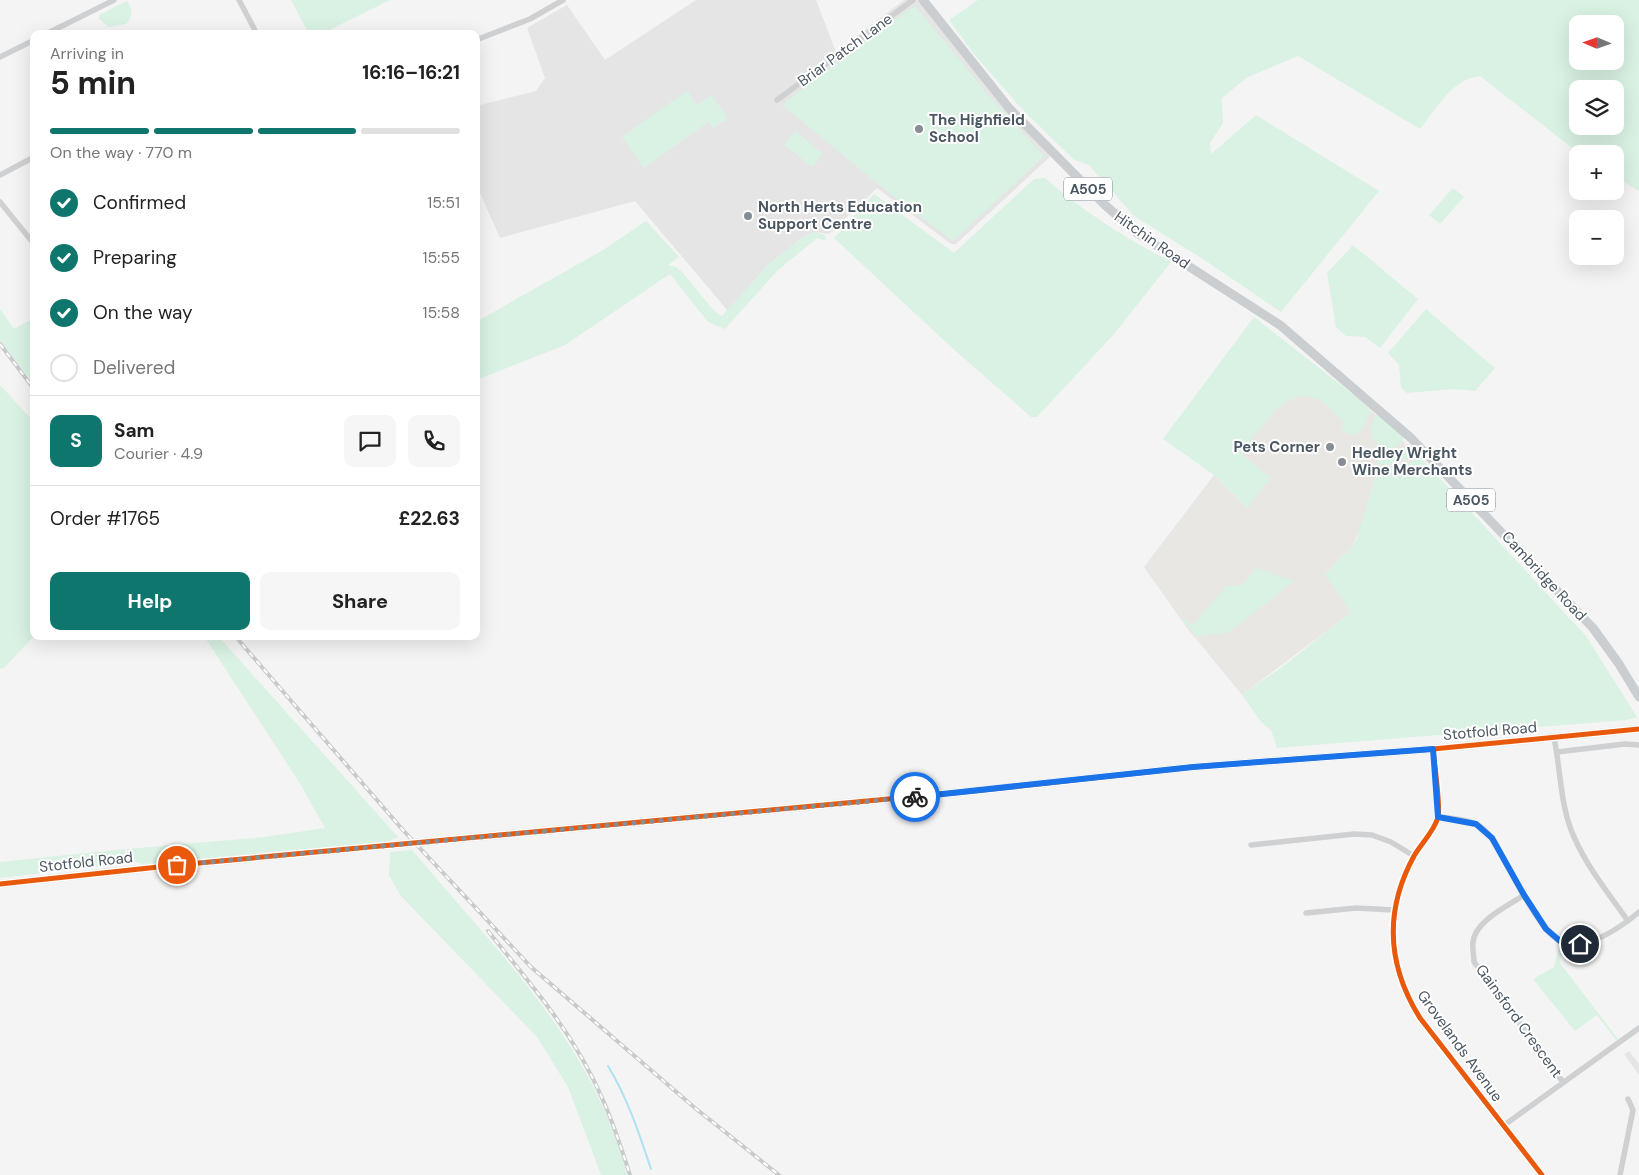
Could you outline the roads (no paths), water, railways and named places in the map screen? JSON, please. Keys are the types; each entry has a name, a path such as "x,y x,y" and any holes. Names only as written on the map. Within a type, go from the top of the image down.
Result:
{"main road":[{"name":"Hitchin Road","path":"923,0 1009,108 1105,206 1138,233 1280,324"},
{"name":"Cambridge Road","path":"1280,324 1377,407 1441,468 1593,628 1619,664 1639,697"}],"street":[{"path":"239,0 255,30"},
{"path":"480,38 530,19 563,0"},
{"name":"Briar Patch Lane","path":"777,100 913,0"},
{"path":"54,30 111,1"},
{"path":"0,57 30,42"},
{"path":"0,175 30,159"},
{"path":"0,202 30,239"},
{"name":"Stotfold Road","path":"0,884 177,865 974,791 1193,767 1433,749 1639,729"},
{"path":"1554,738 1561,787 1573,836 1586,860 1628,921"},
{"path":"1557,752 1625,744 1639,745"},
{"path":"1433,749 1438,817 1476,824 1492,838 1524,895 1546,929 1560,941 1580,944 1602,936 1628,921 1639,912"},
{"name":"Grovelands Avenue","path":"1438,817 1414,856 1401,883 1394,910 1392,938 1395,963 1407,997 1448,1056 1542,1175"},
{"path":"1251,845 1354,834 1372,835 1391,842 1414,856"},
{"name":"Gainsford Crescent","path":"1524,895 1484,923 1476,932 1473,941 1474,962 1563,1082"},
{"path":"1306,913 1356,908 1394,910"},
{"path":"1503,1126 1639,1028"},
{"path":"1620,1175 1626,1153 1632,1110 1628,1099"}],"waterway":[{"path":"608,1066 627,1104 651,1169"}],"railway":[{"path":"0,344 30,384"},
{"path":"238,640 402,829 531,967 695,1108 779,1175"},
{"path":"488,931 543,1000 580,1055 608,1112 630,1175"}],"place":[{"name":"The Highfield School","path":"919,129"},
{"name":"North Herts Education Support Centre","path":"748,216"},
{"name":"Pets Corner","path":"1330,447"},
{"name":"Hedley Wright Wine Merchants","path":"1342,462"}]}
